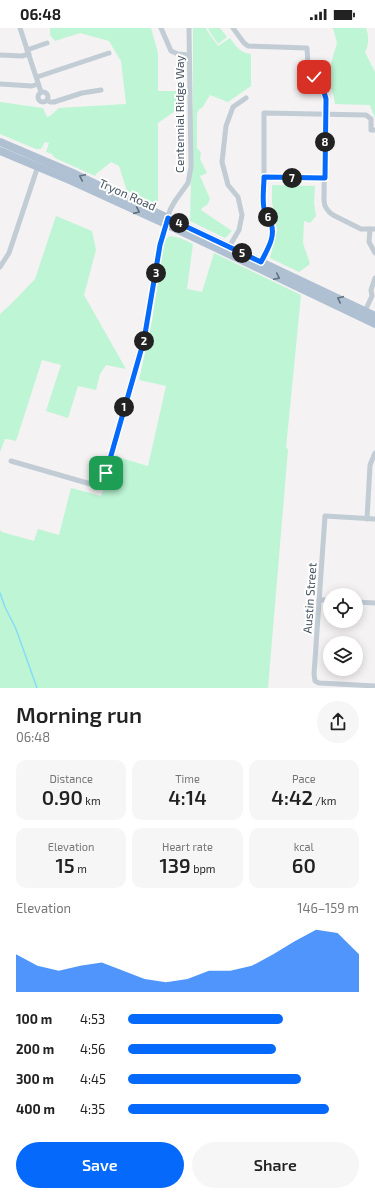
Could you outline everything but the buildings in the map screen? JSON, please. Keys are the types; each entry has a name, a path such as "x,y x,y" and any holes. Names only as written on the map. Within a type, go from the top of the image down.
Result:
{"main road":[{"name":"Tryon Road","path":"0,142 69,171 375,324"},
{"name":"Tryon Road","path":"0,151 229,247 375,316"}],"street":[{"path":"20,28 41,92 48,94 47,100 54,102 82,93 102,90"},
{"path":"161,28 171,51 178,54 189,55"},
{"name":"Centennial Ridge Way","path":"11,461 101,487 144,340 160,245 176,198 185,189 190,175 189,28"},
{"path":"233,28 248,46 307,48 309,69 324,92 326,99 324,204 327,211 333,215 359,228 372,229 370,242 375,253"},
{"path":"0,55 22,56 47,43"},
{"path":"37,77 109,53"},
{"path":"0,84 32,86 38,84"},
{"path":"229,247 239,230 242,214 238,197 228,185 222,162 222,155 226,126 233,107 246,98"},
{"path":"261,262 271,242 272,235 272,225 265,213 264,207 264,113 366,115 371,120 371,130 375,130"},
{"path":"0,267 9,253 38,166"},
{"path":"264,177 325,178"},
{"path":"365,311 373,294 371,290 375,278"},
{"path":"375,453 370,465 367,519 375,519"},
{"name":"Austin Street","path":"367,519 325,516 314,674 315,681 319,683 375,686"},
{"path":"363,602 375,603"}],"green space":[{"path":"50,28 151,28 158,53 158,91 182,91 182,106 158,123 158,204 127,191 119,166 111,162 95,176 55,158 52,154 46,152 49,143 45,142 41,149 36,149 0,134 0,102 43,108 47,117 59,108 126,104 121,61 109,41 80,33 55,41 50,35"},
{"path":"193,28 207,28 206,29 218,46 230,38 241,51 251,54 251,86 228,102 210,95 197,114 197,148 201,153 200,159 207,173 200,176 210,199 207,205 201,210 232,231 225,238 190,221"},
{"path":"220,28 227,37 218,44 208,29"},
{"path":"333,28 366,28 368,40 365,52 375,72 375,118 370,105 335,104 331,89 318,68 330,67 337,43"},
{"path":"272,185 315,186 314,203 316,216 310,223 304,221 303,243 310,264 299,272 270,258 277,230 272,202"},
{"path":"56,216 92,231 96,250 84,295 126,369 106,365 100,374 96,390 78,386 68,418 46,411 61,365 42,360 16,441 5,439 0,452 0,314 35,279"},
{"path":"171,236 193,244 187,289 202,292 214,253 301,295 286,448 288,449 268,688 0,688 0,530 2,532 34,541 38,529 59,535 71,488 101,496 114,456 148,466 166,386 139,380 152,321 164,241"}],"waterway":[{"path":"0,593 16,629 37,688"}],"route":[{"path":"106,473 144,340 160,245 168,218 261,262 271,242 272,235 272,225 265,213 264,207 264,177 325,178 326,99 322,88 314,77"}]}
